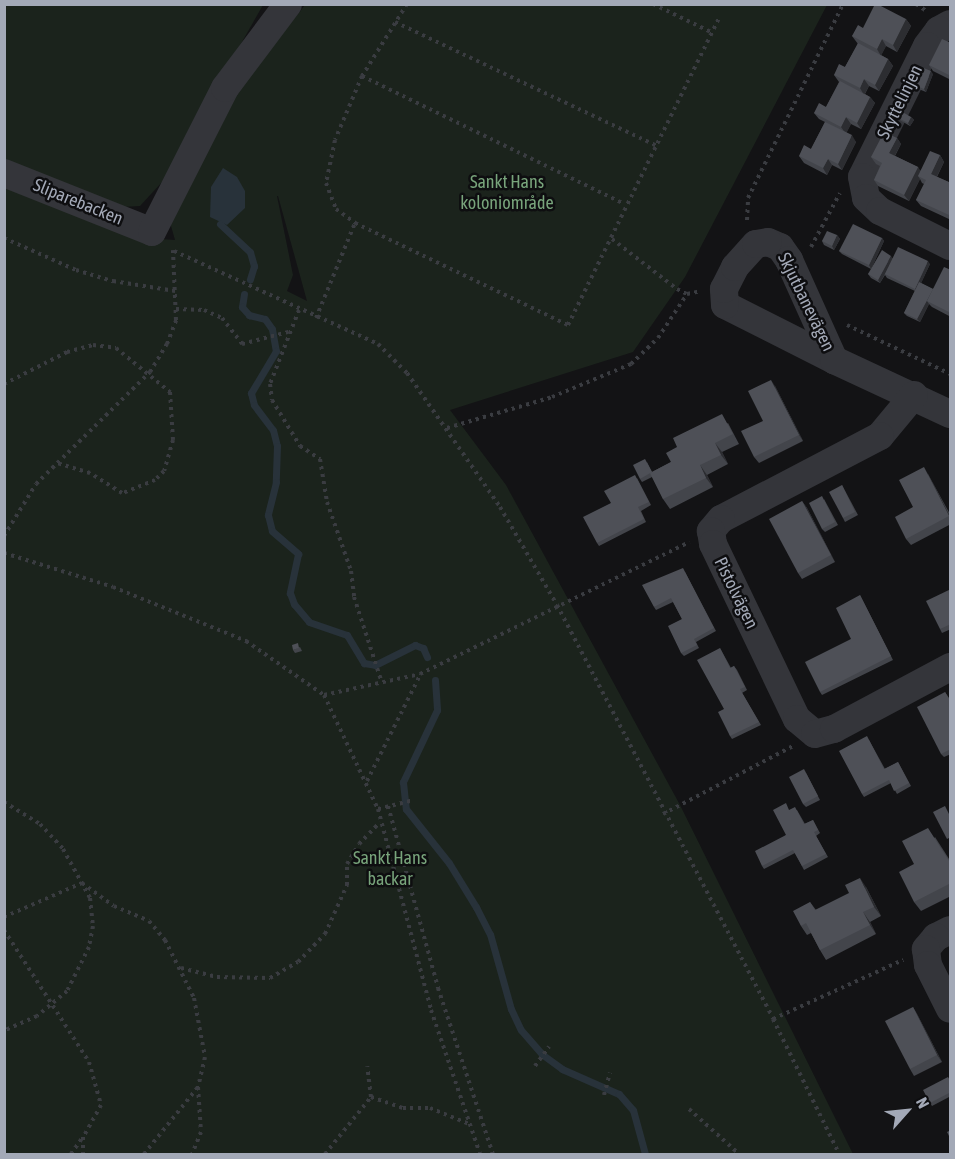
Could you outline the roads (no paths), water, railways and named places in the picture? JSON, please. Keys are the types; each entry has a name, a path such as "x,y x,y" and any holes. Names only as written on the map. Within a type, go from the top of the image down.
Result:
{"street":[{"name":"Sliparebacken","path":"4,173 152,232 225,87 288,4"},
{"name":"Skyttelinjen","path":"951,24 939,30 927,46 862,177 866,198 880,211 951,246"},
{"name":"Skjutbanevägen","path":"834,360 951,414"},
{"name":"Pistolvägen","path":"914,395 880,436 721,519 711,531 713,544 798,719 815,734 853,720 951,667"},
{"path":"951,930 936,937 926,949 928,965 951,1009"}],"waterway":[{"path":"220,224 250,252 254,266 250,279"},
{"path":"244,294 242,307 249,315 265,319 272,329 276,351 251,393 254,405 273,430 277,446 276,482 268,515 272,531 298,554 290,593 294,604 309,622 347,635 364,663 375,665 415,645 423,648 427,657"},
{"path":"435,680 437,710 403,782 406,809 449,863 476,907 490,934 511,1009 521,1030 543,1055 562,1069 619,1094 633,1110 645,1154"}],"park label":[{"name":"Sankt Hans koloniområde","path":"507,193"},
{"name":"Sankt Hans backar","path":"390,869"}]}
